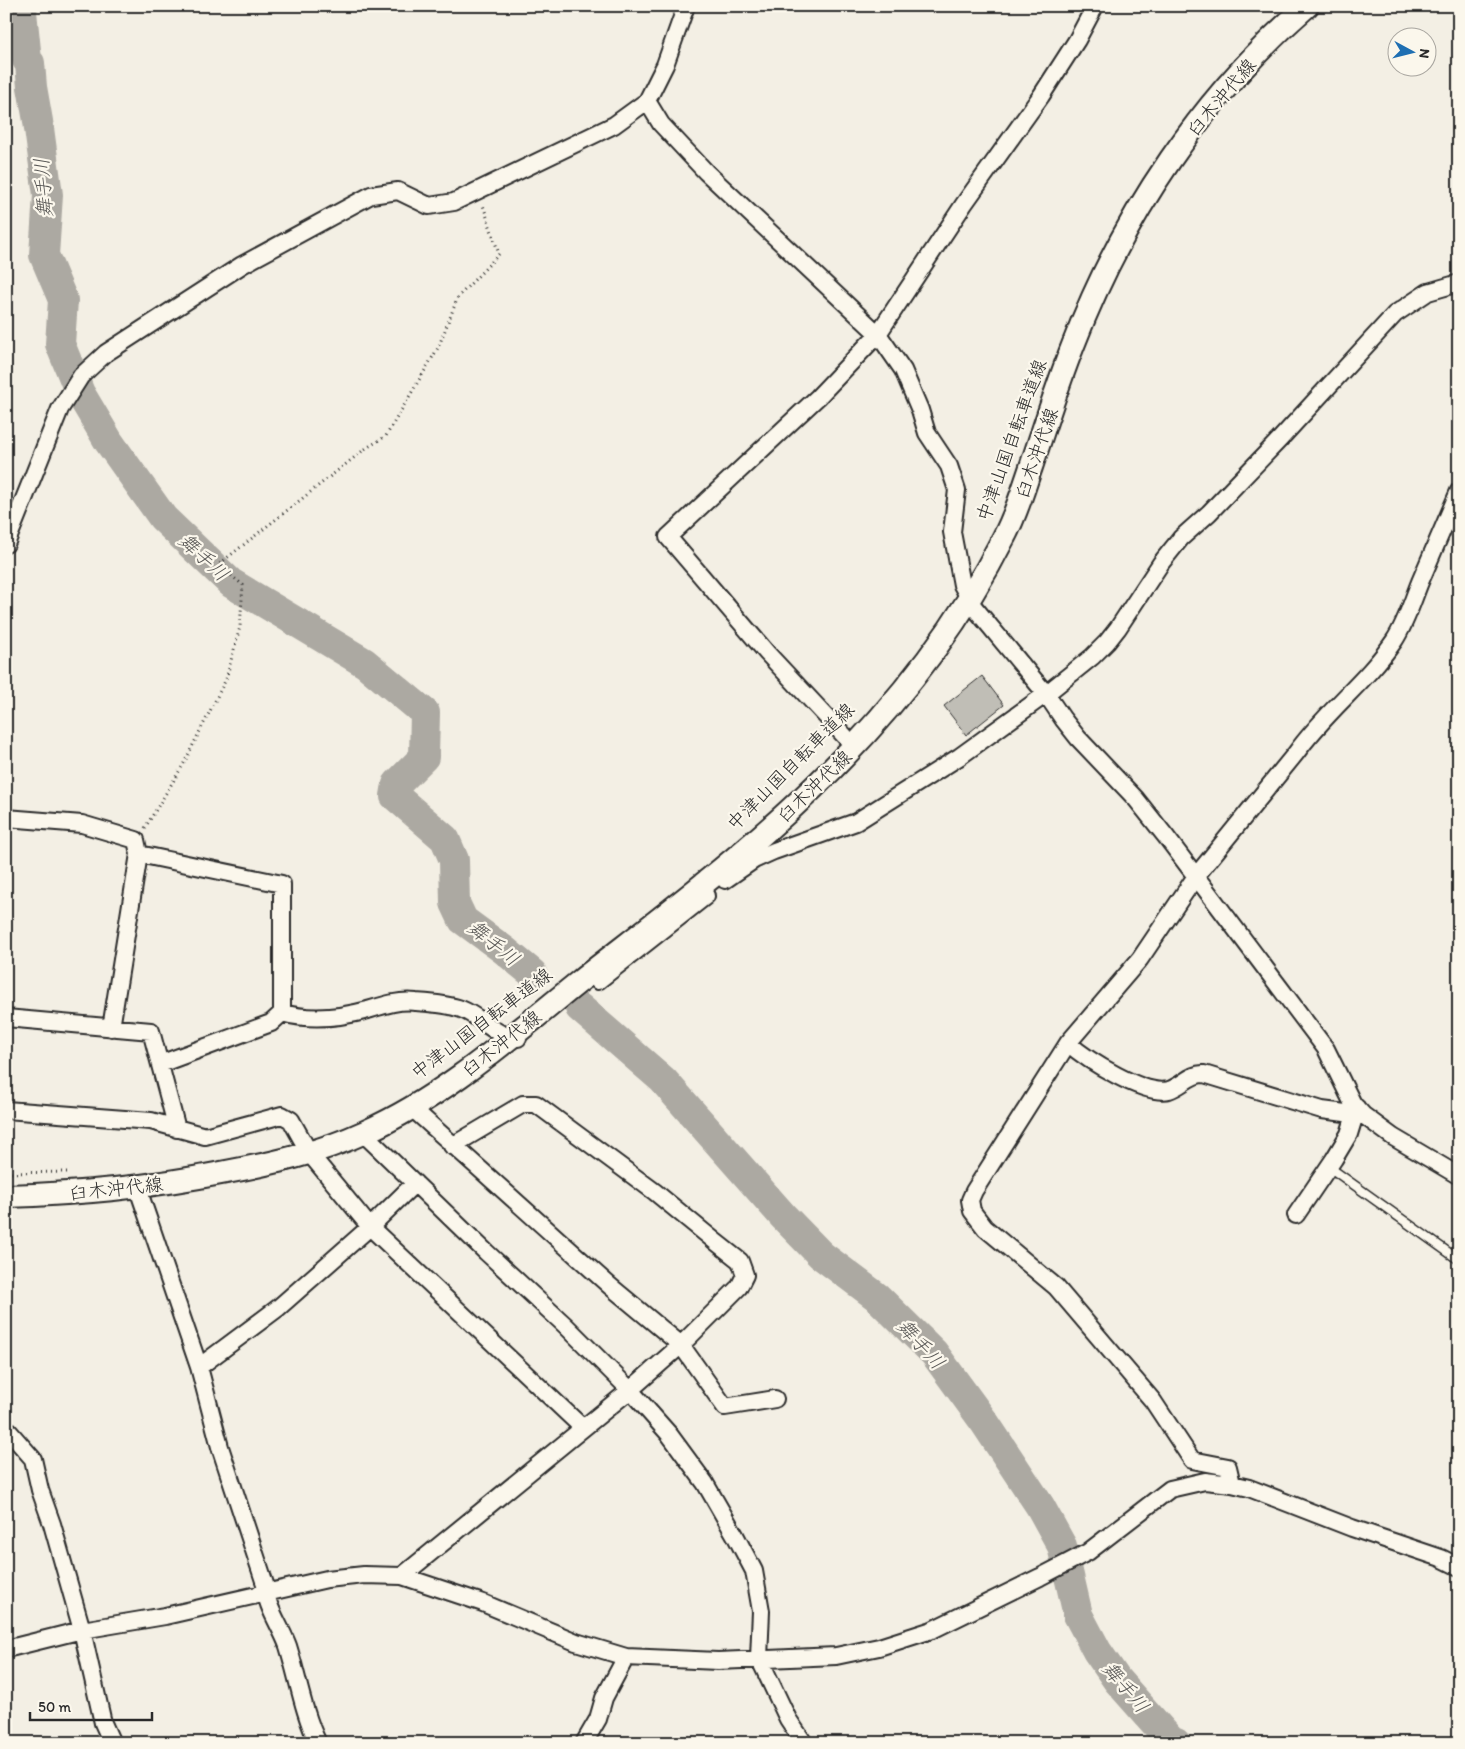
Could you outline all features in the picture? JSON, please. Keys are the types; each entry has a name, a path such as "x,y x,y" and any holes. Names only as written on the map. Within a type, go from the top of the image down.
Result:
{"main road":[{"name":"臼木沖代線","path":"6,1196 50,1195 182,1181 289,1160 310,1154 363,1133 412,1108 468,1070 736,858 784,816 854,746 943,640 970,598 1008,531 1074,342 1102,278 1137,212 1182,144 1224,90 1247,64 1308,6"}],"street":[{"path":"6,544 60,409 81,376 106,353 242,265 371,195 398,191 429,206 454,202 614,125 647,101 665,65 686,6"},
{"path":"854,746 767,653 668,537 818,397 878,334 964,204 1041,96 1095,6"},
{"path":"647,101 661,124 706,172 878,334 903,370 920,410 926,433 949,466 957,490 952,532 962,585 974,607 1046,694 1078,738 1136,799 1196,876 1326,1050 1347,1094 1357,1108 1363,1115 1393,1137 1459,1176"},
{"path":"282,1013 298,1017 330,1018 391,1003 414,1001 461,1009 496,1032 510,1038 524,1038 531,1034 746,864 774,851 856,822 959,757 1046,694 1092,657 1107,642 1161,563 1181,538 1210,513 1395,314 1428,292 1459,283"},
{"path":"1232,1484 1228,1467 1192,1460 1153,1401 1056,1287 985,1228 972,1210 970,1200 974,1190 1068,1043 1140,959 1196,876 1296,753 1310,733 1376,663 1393,642 1407,617 1459,491"},
{"path":"6,818 82,824 138,847 282,884 282,1013 271,1024 160,1064"},
{"path":"111,1028 138,847"},
{"path":"6,1018 151,1031 177,1129"},
{"path":"1068,1043 1102,1068 1159,1091 1178,1087 1192,1077 1204,1074 1322,1110 1345,1113 1357,1108"},
{"path":"402,1576 630,1390 681,1345 740,1287 745,1275 740,1261 655,1192 536,1104 523,1104 452,1146"},
{"path":"412,1108 452,1146 610,1286 681,1345 724,1407 776,1400"},
{"path":"1296,1215 1349,1134 1357,1108"},
{"path":"6,1110 151,1122 205,1136 282,1115 291,1120 310,1154 370,1227 583,1428"},
{"path":"363,1133 486,1252 565,1325 630,1390 669,1434 705,1484 736,1535 754,1571 761,1611 759,1658 788,1719 805,1743"},
{"path":"199,1367 278,1308 370,1227 415,1183"},
{"path":"136,1186 199,1367 220,1448 266,1584 265,1594 288,1644 310,1725 318,1743"},
{"path":"6,1428 33,1459 40,1490 52,1524 82,1630 103,1723 112,1743"},
{"path":"6,1649 82,1630 165,1616 327,1579 364,1575 402,1576 482,1603 576,1642 626,1658 718,1661 836,1656 879,1647 932,1630 1088,1552 1170,1489 1205,1482 1232,1484 1250,1488 1352,1528 1441,1558 1459,1567"},
{"path":"584,1743 598,1719 604,1698 626,1658"}],"lane":[{"path":"1329,1166 1459,1260"}],"path":[{"path":"138,847 149,823 183,765 226,679 240,627 243,585 218,565 365,449 386,436 438,348 458,297 499,254 486,212 477,191"},
{"path":"6,1173 74,1172"}],"building":[{"path":"982,676 1004,705 966,735 944,706"}],"waterway":[{"name":"舞手川","path":"23,6 27,60 30,63 48,195 44,255 63,300 60,344 80,393 109,442 163,518 231,583 365,663 425,713 424,757 397,784 395,796 445,839 454,860 455,903 463,920 532,973"},
{"name":"舞手川","path":"580,1008 663,1080 783,1216 821,1255 877,1297 934,1353 985,1423 1040,1506 1062,1546 1078,1615 1097,1651 1117,1680 1171,1741 1176,1743"}]}
